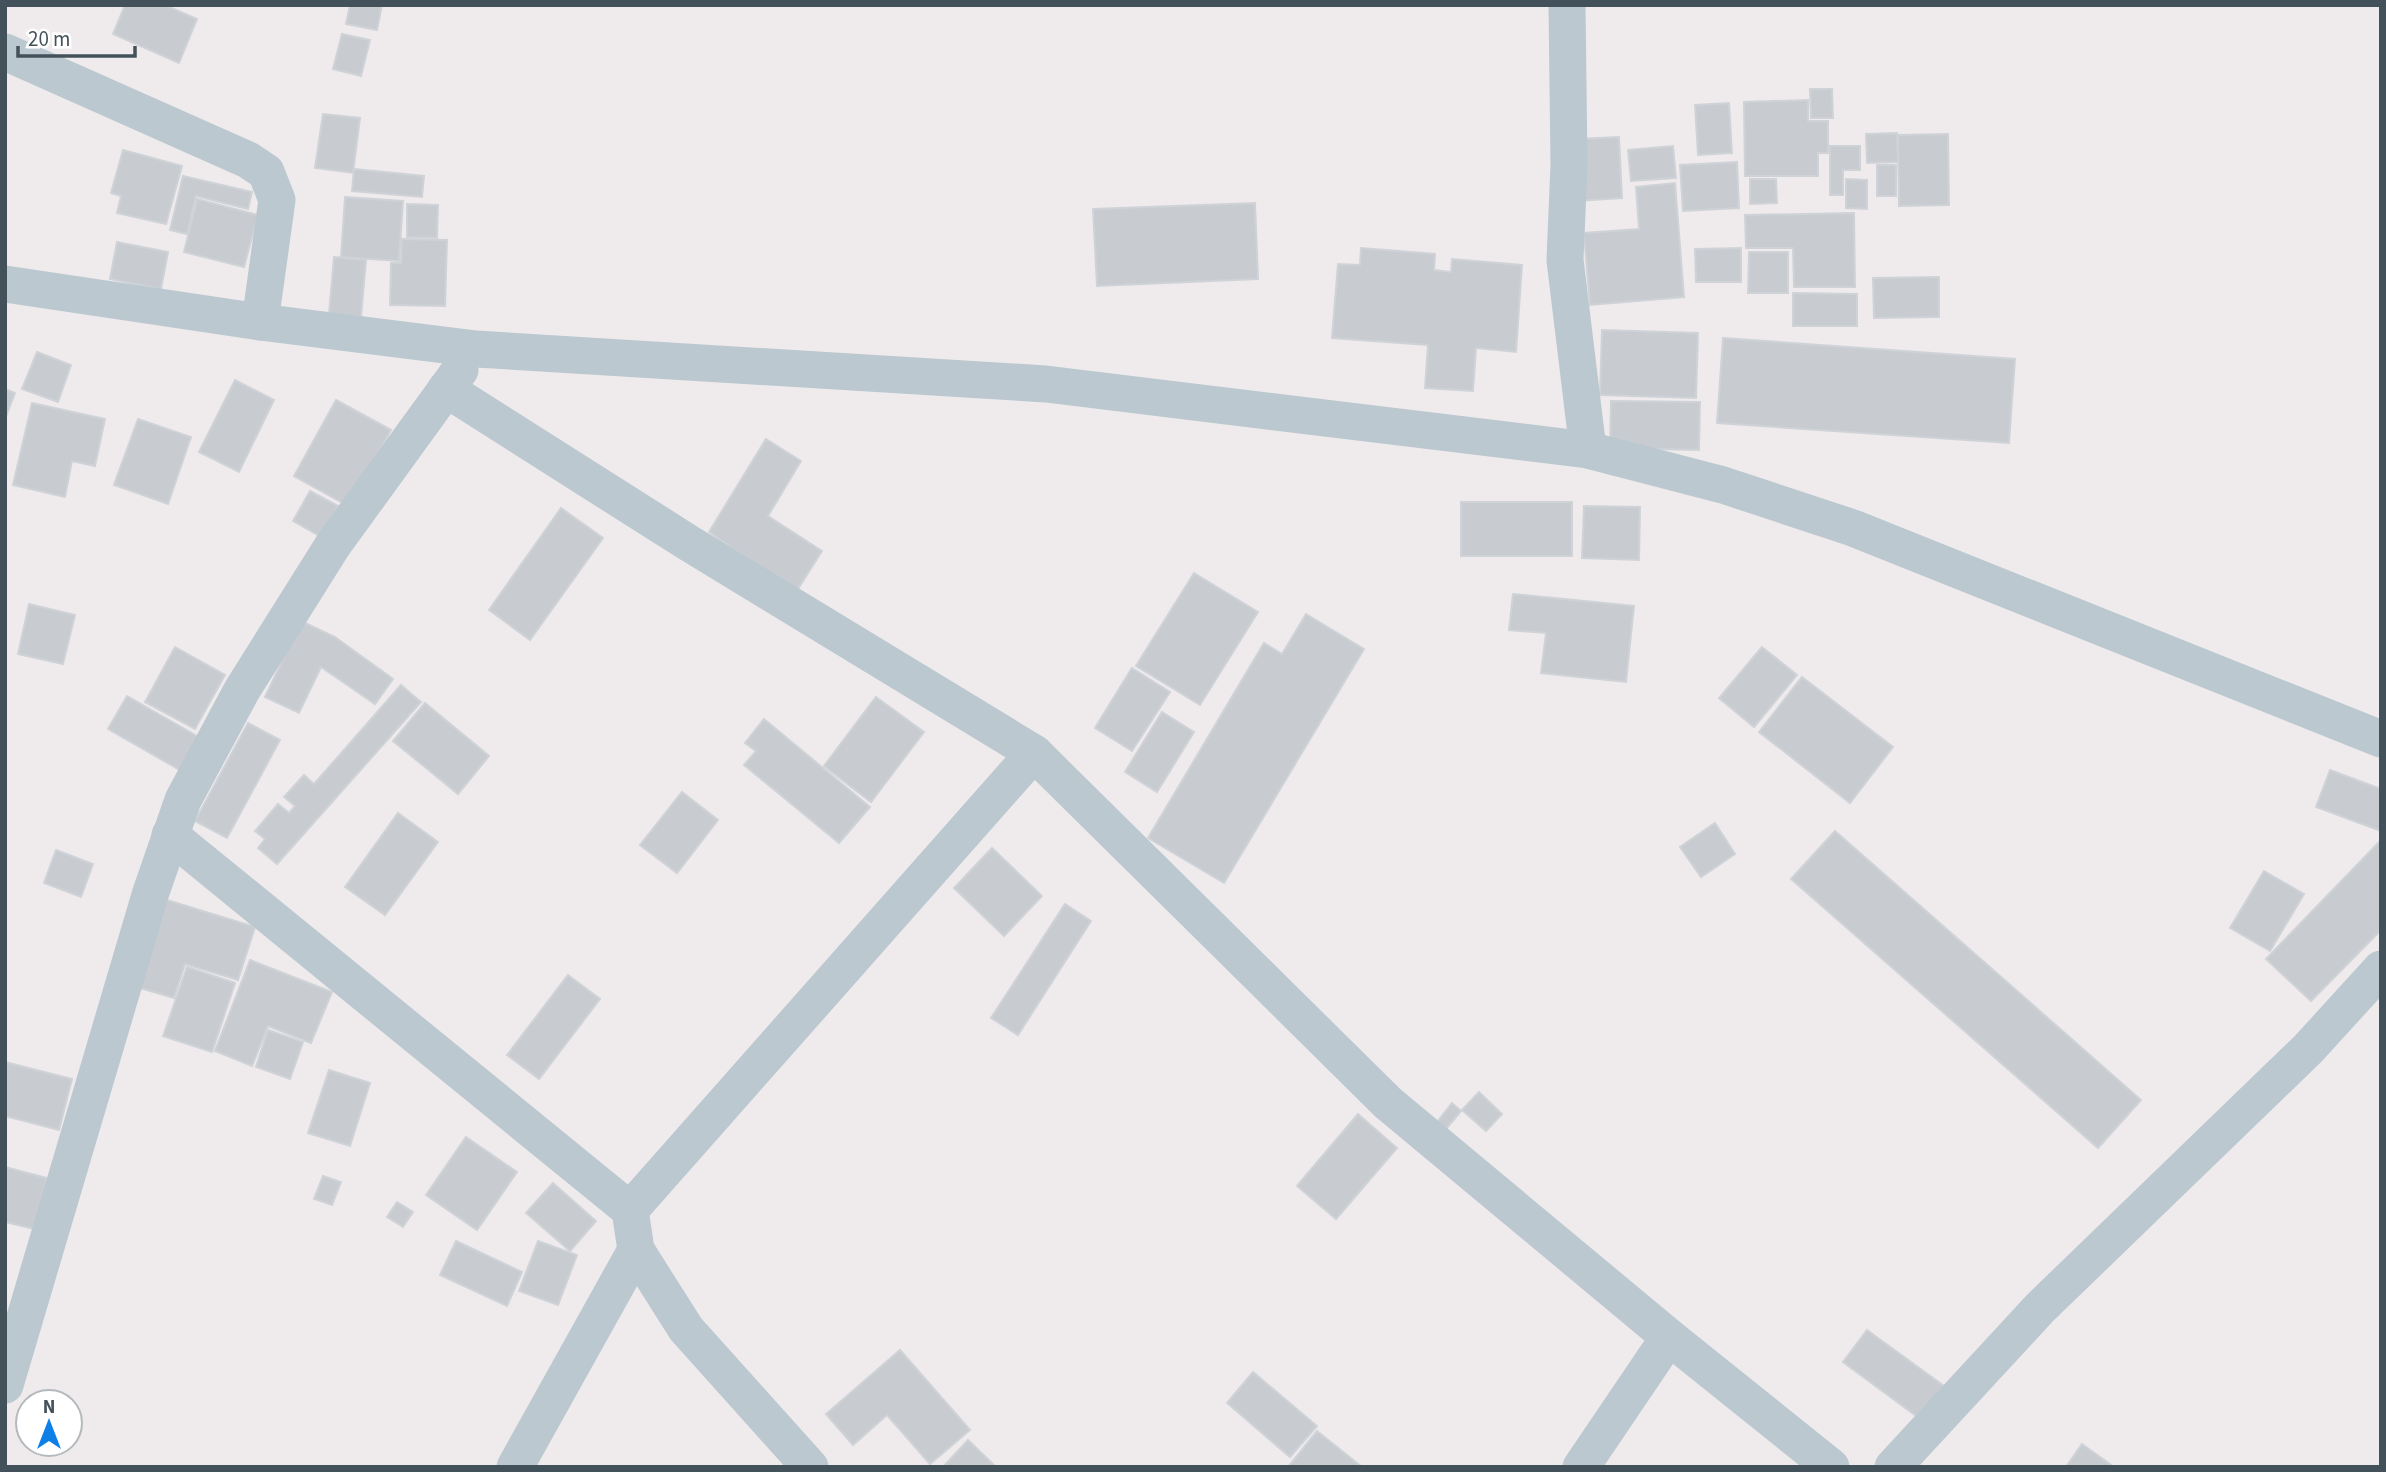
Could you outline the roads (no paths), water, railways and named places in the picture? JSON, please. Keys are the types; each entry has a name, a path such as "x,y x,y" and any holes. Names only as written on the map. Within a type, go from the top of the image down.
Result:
{"street":[{"path":"1567,5 1569,164 1564,260 1588,450"},
{"path":"5,52 248,160 266,172 277,200 260,323"},
{"path":"5,284 260,323 475,349 1046,384 1588,450 1723,485 1853,528 2381,739"},
{"path":"5,1385 151,892 183,800 242,690 333,545 475,349"},
{"path":"446,389 687,542 1034,752 1388,1103 1669,1337 1831,1467"},
{"path":"630,1210 1034,752"},
{"path":"170,835 630,1210 636,1250 686,1329 810,1467"},
{"path":"1893,1467 2040,1308 2308,1049 2381,969"},
{"path":"515,1467 636,1250"},
{"path":"1581,1467 1669,1337"}]}
